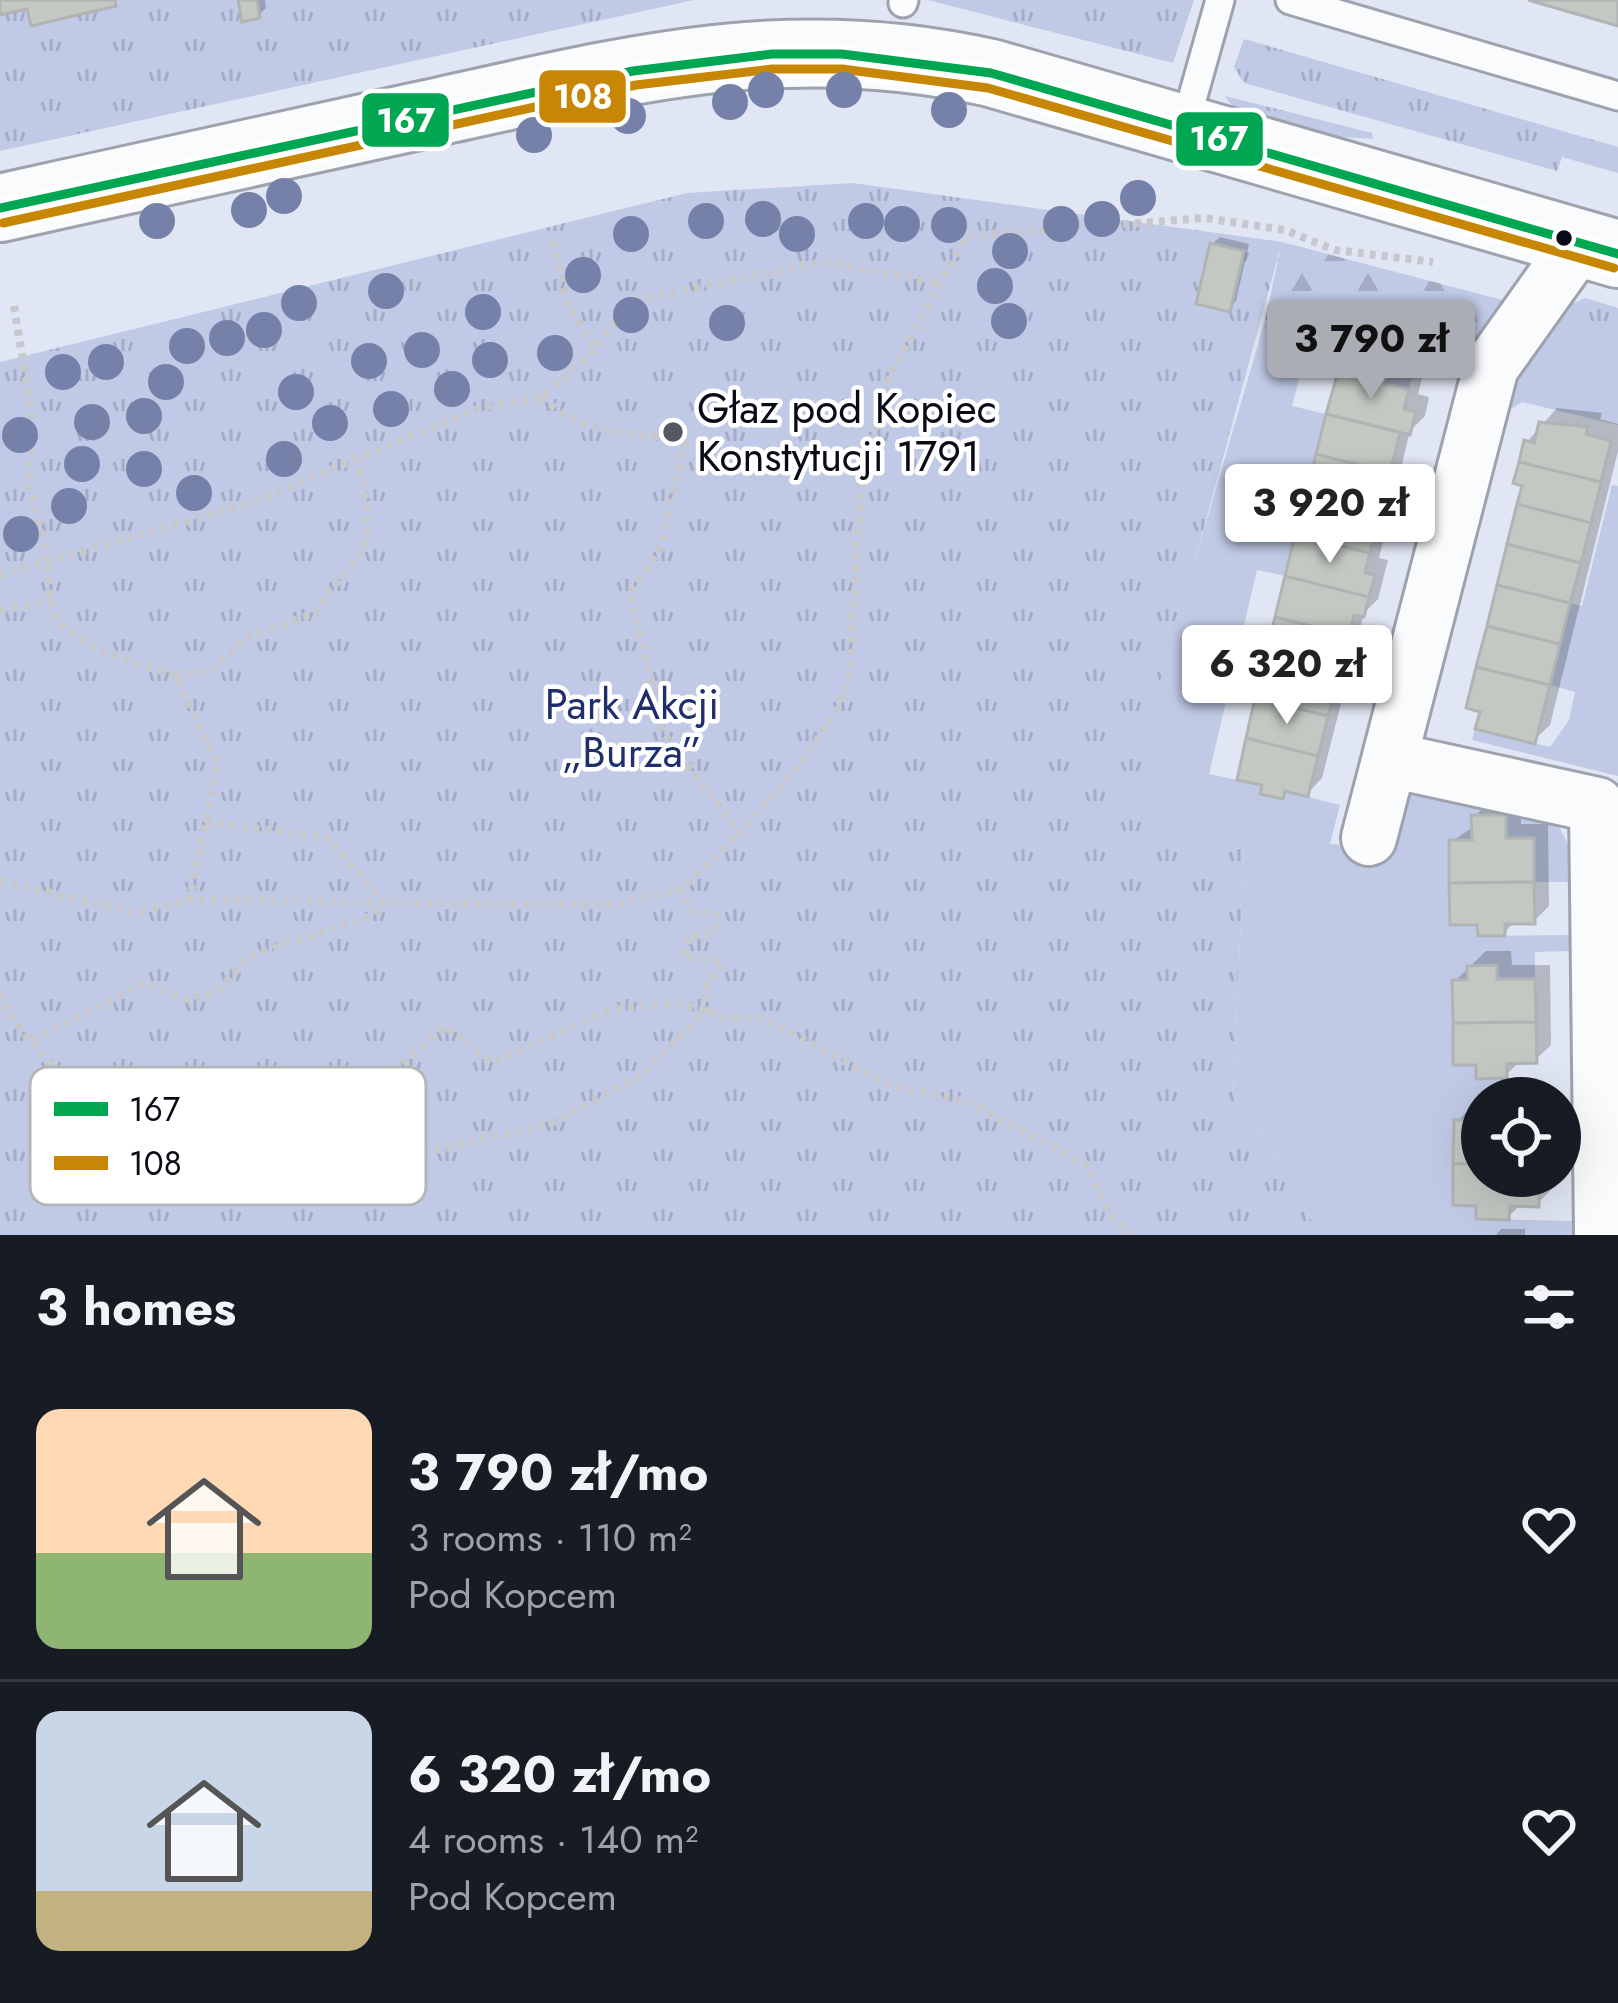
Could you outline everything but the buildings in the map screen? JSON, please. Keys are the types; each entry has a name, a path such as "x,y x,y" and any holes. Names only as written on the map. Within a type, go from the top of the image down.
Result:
{"street":[{"path":"0,208 675,60 799,50 914,56 1599,248 1491,367 1369,838"},
{"path":"1390,760 1607,805 1602,1235"}],"lane":[{"path":"1184,128 1220,0"},
{"path":"1290,0 1618,96"}],"path":[{"path":"0,880 135,913 190,900 618,905 681,889 740,833 800,765 838,709 849,680 861,487 887,382 966,236 1205,218 1285,230 1335,250 1444,264"},
{"path":"554,242 568,306 596,350"},
{"path":"0,575 254,502 482,407 541,397 596,350 631,301 824,262 938,282"},
{"path":"14,306 33,423 28,483 51,600 62,625 99,651 176,676 212,670 245,638 316,613 328,586 362,551 367,496 358,458"},
{"path":"541,397 562,416 593,429 686,439 660,549 630,592 664,735 740,833"},
{"path":"0,611 51,600"},
{"path":"176,676 218,765 190,900"},
{"path":"206,822 328,838 383,902"},
{"path":"426,1152 552,1123 640,1077 706,1010 705,989 723,963 685,956 689,935 713,934 717,916 689,909 681,889"},
{"path":"32,1040 144,983 189,1000 220,989 249,956 375,916 383,902"},
{"path":"0,993 10,1016 53,1067"},
{"path":"399,1067 446,1026 491,1063 613,1009 679,1003 731,1019 763,1018 887,1084 971,1103 1089,1166 1108,1212 1131,1235"}],"green space":[{"path":"115,0 238,0 243,22 260,18 257,0 694,0 0,151 0,15 27,9 32,26 115,7"},
{"path":"928,0 1194,0 1173,63"},
{"path":"1244,39 1618,147 1618,173 1562,157 1557,171 1244,83 1234,67"},
{"path":"1225,96 1372,133 1373,139 1271,127 1236,110"},
{"name":"Park Akcji „Burza”","path":"853,183 1282,242 1153,714 1131,819 1244,850 1233,1095 1284,1168 1319,1235 0,1235 0,362 687,193"},
{"path":"1282,242 1510,302 1465,372 1265,320"},
{"path":"1585,298 1618,308 1618,347 1550,335 1572,304"},
{"path":"1265,320 1417,359 1409,389 1385,384 1386,375 1305,355 1292,406 1326,414 1285,576 1257,570 1209,774 1262,785 1261,794 1282,799 1285,791 1340,805 1330,844 1345,845 1402,784 1556,820 1568,845 1568,882 1534,882 1506,838 1505,815 1472,815 1472,840 1449,841 1450,924 1477,925 1478,936 1569,935 1569,951 1535,952 1535,979 1497,979 1496,965 1468,966 1467,980 1452,981 1453,1065 1476,1065 1476,1077 1461,1077 1461,1175 1453,1204 1476,1206 1476,1219 1574,1221 1574,1235 1319,1235 1284,1168 1233,1095 1244,850 1131,820 1150,715"},
{"path":"1550,335 1618,347 1618,425 1522,402 1500,416 1514,385"},
{"path":"1612,485 1618,486 1618,776 1472,740 1475,729 1550,747 1569,720 1575,692 1550,685 1570,603 1582,606"}],"transit line":[{"name":"167","path":"0,208 633,71 772,54 842,54 991,73 1618,254"},
{"name":"108","path":"3,223 636,85 772,69 842,69 988,88 1614,268"}],"place":[{"name":"Głaz pod Kopiec Konstytucji 1791","path":"673,432"}]}
